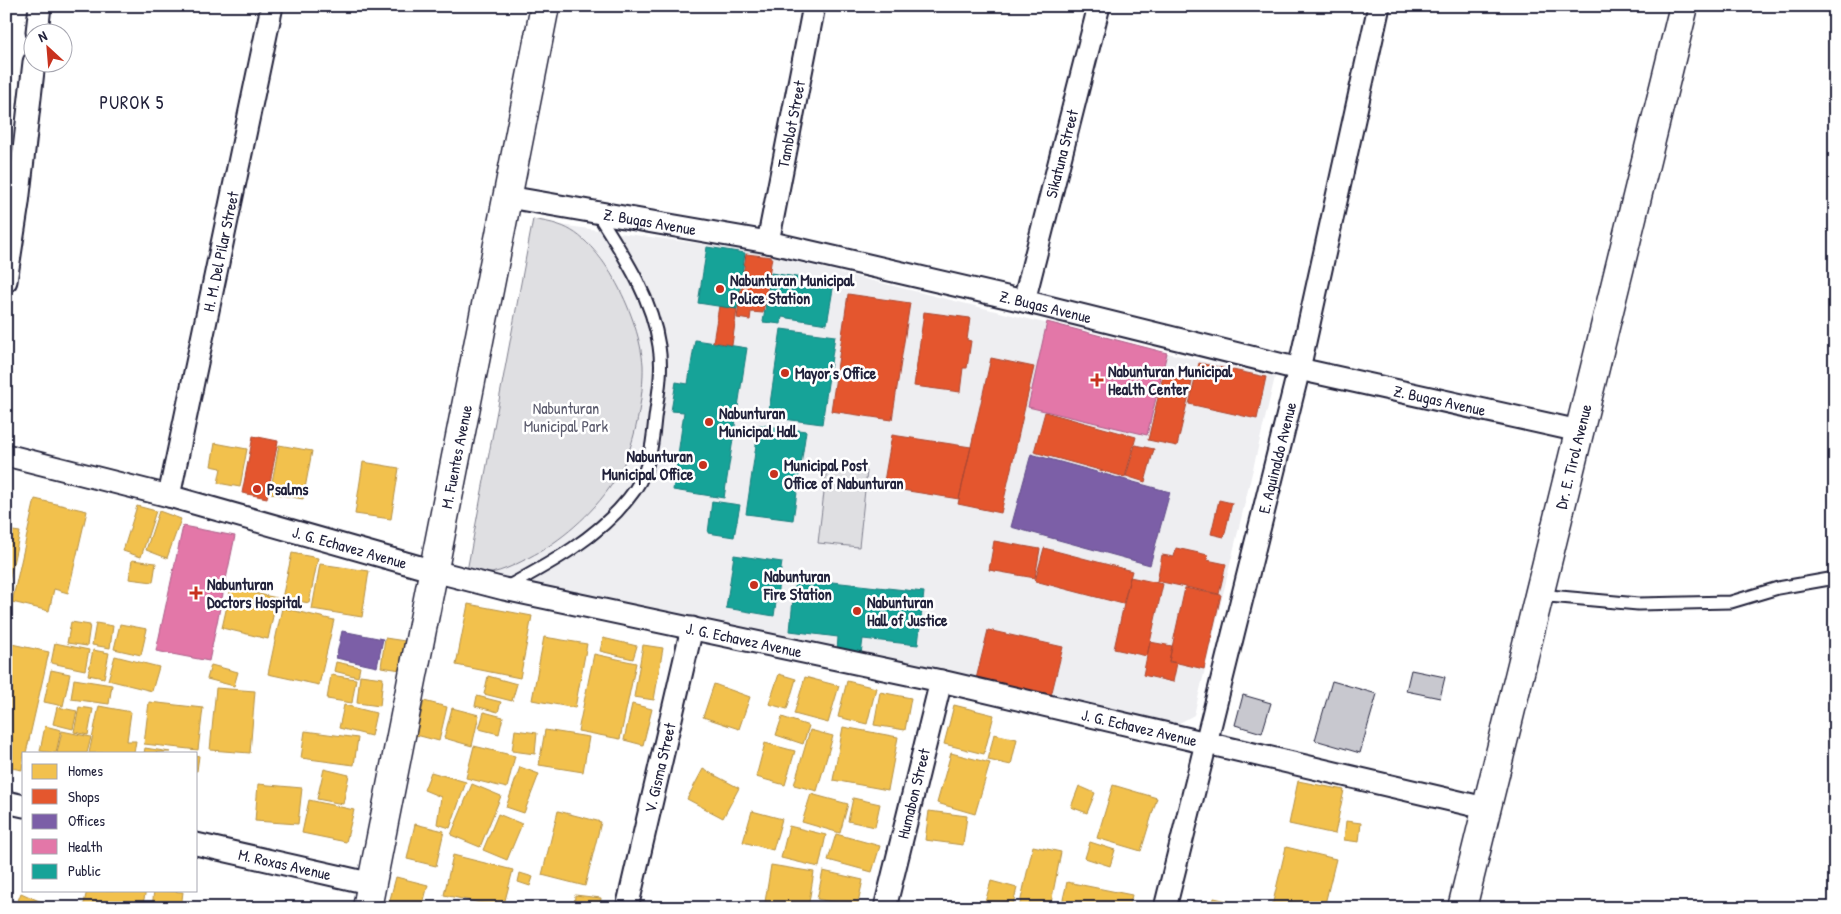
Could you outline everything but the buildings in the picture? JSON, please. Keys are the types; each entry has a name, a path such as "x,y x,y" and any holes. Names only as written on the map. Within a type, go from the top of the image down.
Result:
{"main road":[{"name":"M. Fuentes Avenue","path":"370,896 546,6"},
{"name":"Dr. E. Tirol Avenue","path":"1462,908 1684,6"}],"street":[{"path":"38,22 40,6"},
{"name":"H. M. Del Pilar Street","path":"169,496 272,6"},
{"name":"Tamblot Street","path":"768,242 814,6"},
{"name":"Sikatuna Street","path":"1024,301 1099,6"},
{"name":"E. Aguinaldo Avenue","path":"1165,908 1299,369 1379,6"},
{"path":"6,281 18,203 33,72"},
{"name":"Z. Bugas Avenue","path":"508,197 768,242 1024,301 1299,369 1579,431"},
{"name":"J. G. Echavez Avenue","path":"6,455 169,496 504,589 941,681 1486,808"},
{"name":"V. Gisma Street","path":"627,908 692,628"},
{"name":"Humabon Street","path":"885,908 941,681"},
{"path":"6,802 22,806"},
{"name":"M. Roxas Avenue","path":"198,845 370,896"}],"lane":[{"path":"504,589 578,544 608,520 628,500 643,477 652,452 660,372 660,348 655,325 626,259 597,212"},
{"path":"1538,595 1638,604 1722,603 1778,588 1835,578"}],"shaded area":[{"path":"560,225 747,250 1167,353 1275,377 1194,715 1174,726 484,574 503,570 577,525 601,499 621,471 630,313 600,256 584,239"}],"green space":[{"name":"Nabunturan Municipal Park","path":"533,219 559,225 575,233 591,247 605,264 617,284 635,327 643,365 638,420 630,448 613,483 595,506 575,526 541,551 514,565 492,573 478,574 467,571"},
{"path":"827,467 867,471 859,547 818,543"}],"place":[{"name":"Nabunturan Municipal Police Station","path":"720,289"},
{"name":"Mayor's Office","path":"785,373"},
{"name":"Nabunturan Municipal Health Center","path":"1097,380"},
{"name":"Nabunturan Municipal Hall","path":"709,422"},
{"name":"Nabunturan Municipal Office","path":"703,465"},
{"name":"Municipal Post Office of Nabunturan","path":"774,474"},
{"name":"Psalms","path":"257,489"},
{"name":"Nabunturan Fire Station","path":"754,585"},
{"name":"Nabunturan Doctors Hospital","path":"196,593"},
{"name":"Nabunturan Hall of Justice","path":"857,611"}],"district":[{"name":"PUROK 5","path":"132,102"}]}
